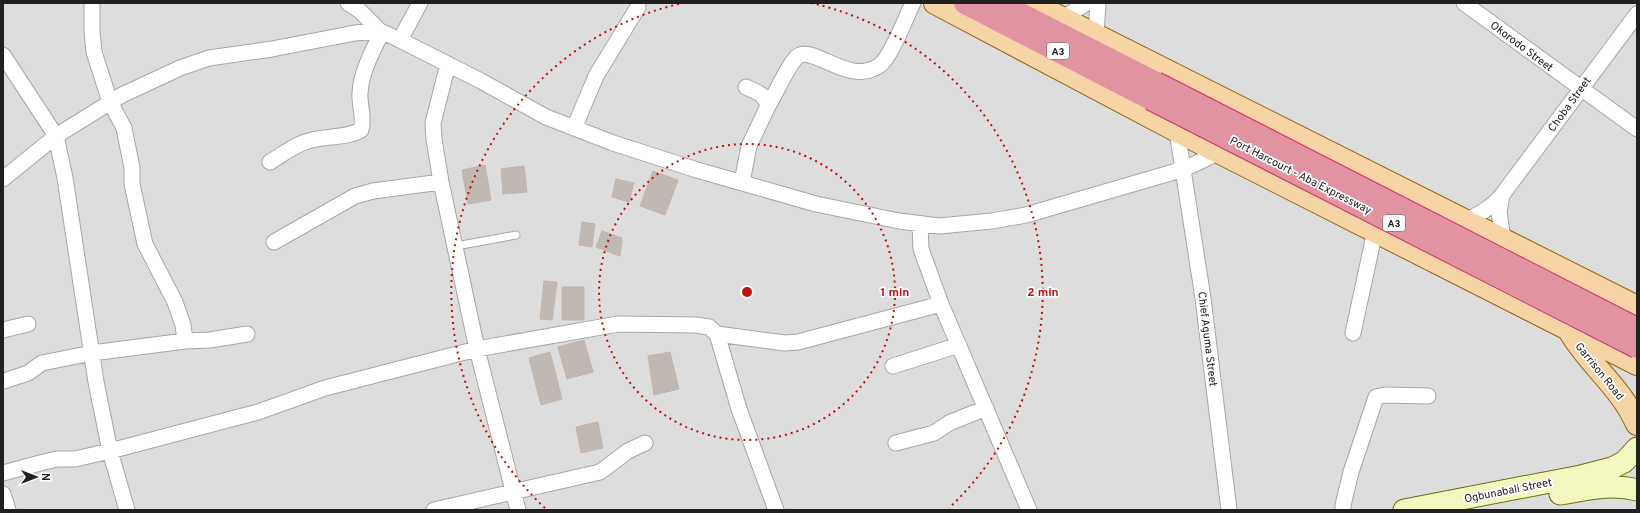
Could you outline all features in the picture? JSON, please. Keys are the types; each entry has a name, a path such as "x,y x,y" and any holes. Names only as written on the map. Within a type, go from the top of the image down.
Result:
{"highway":[{"name":"Port Harcourt - Aba Expressway","path":"965,3 1154,91 1637,329"},
{"name":"Port Harcourt - Aba Expressway","path":"999,3 1154,91 1637,347"}],"main road":[{"path":"935,3 1177,130 1637,364"},
{"path":"1032,3 1637,307"},
{"name":"Garrison Road","path":"1589,283 1577,288 1566,300 1563,315 1568,329 1578,345 1616,388 1632,412 1637,424"}],"street":[{"path":"92,3 94,52 110,102 124,128 132,168 132,184 145,244 175,302 183,325 185,341"},
{"path":"348,3 381,32 448,64 546,117 614,143 816,204 899,221 939,226 1026,216 1184,169 1220,152"},
{"path":"400,40 420,3"},
{"path":"742,182 748,146 768,106 798,56 811,54 843,70 859,72 870,70 880,65 887,56 914,3"},
{"path":"1063,18 1086,3"},
{"path":"1096,35 1098,3"},
{"name":"Okorodo Street","path":"1464,3 1580,89 1637,129"},
{"path":"574,128 596,76 638,7"},
{"name":"Choba Street","path":"1464,221 1481,214 1492,207 1637,14"},
{"path":"3,179 56,136 110,102 180,68 209,58 272,49 355,33 381,32"},
{"path":"270,162 294,147 311,140 361,130 361,86 371,52 381,32"},
{"path":"3,55 56,136 65,178 92,353 110,451 125,510"},
{"path":"448,64 433,123 434,139 441,182 477,349 518,510"},
{"path":"746,87 763,95 766,98 768,106"},
{"name":"Chief Aguma Street","path":"1177,130 1204,306 1229,510"},
{"path":"274,242 355,196 441,182"},
{"path":"1502,195 1499,212 1503,240"},
{"path":"920,224 921,249 941,304 1030,510"},
{"path":"1353,334 1375,231"},
{"path":"717,334 785,343 798,342 941,304"},
{"path":"3,330 28,324"},
{"path":"3,473 57,459 75,459 110,451 258,412 325,388 477,349 618,324 696,325 709,327 717,334 739,409 776,510"},
{"path":"4,381 28,373 42,364 92,353 185,341 210,340 247,334"},
{"path":"893,366 959,345"},
{"path":"1343,510 1351,472 1376,397 1385,395 1428,396"},
{"path":"896,443 934,433 949,423 986,408"},
{"path":"434,510 600,472 628,451 645,444"},
{"name":"Ogbunabali Street","path":"1404,510 1581,476 1612,468 1624,462 1637,448"},
{"name":"Ogbunabali Street","path":"1612,468 1637,472"},
{"name":"Ogbunabali Street","path":"1477,510 1600,487 1624,486 1637,490"},
{"path":"3,494 8,510"}],"lane":[{"path":"456,246 516,235"}],"shaded area":[{"path":"3,3 1637,3 1637,510 3,510"}],"building":[{"path":"485,165 491,200 468,204 462,170"},
{"path":"524,166 527,192 503,194 501,169"},
{"path":"653,171 678,180 665,215 640,206"},
{"path":"616,179 634,183 629,202 612,197"},
{"path":"582,222 595,224 592,247 579,245"},
{"path":"602,231 622,238 620,256 596,247"},
{"path":"544,281 557,282 552,320 540,319"},
{"path":"562,287 584,287 584,320 562,320"},
{"path":"584,340 593,372 567,379 558,347"},
{"path":"550,352 562,399 541,405 529,358"},
{"path":"670,352 679,389 654,395 648,356"},
{"path":"598,422 603,448 581,453 576,427"}]}
